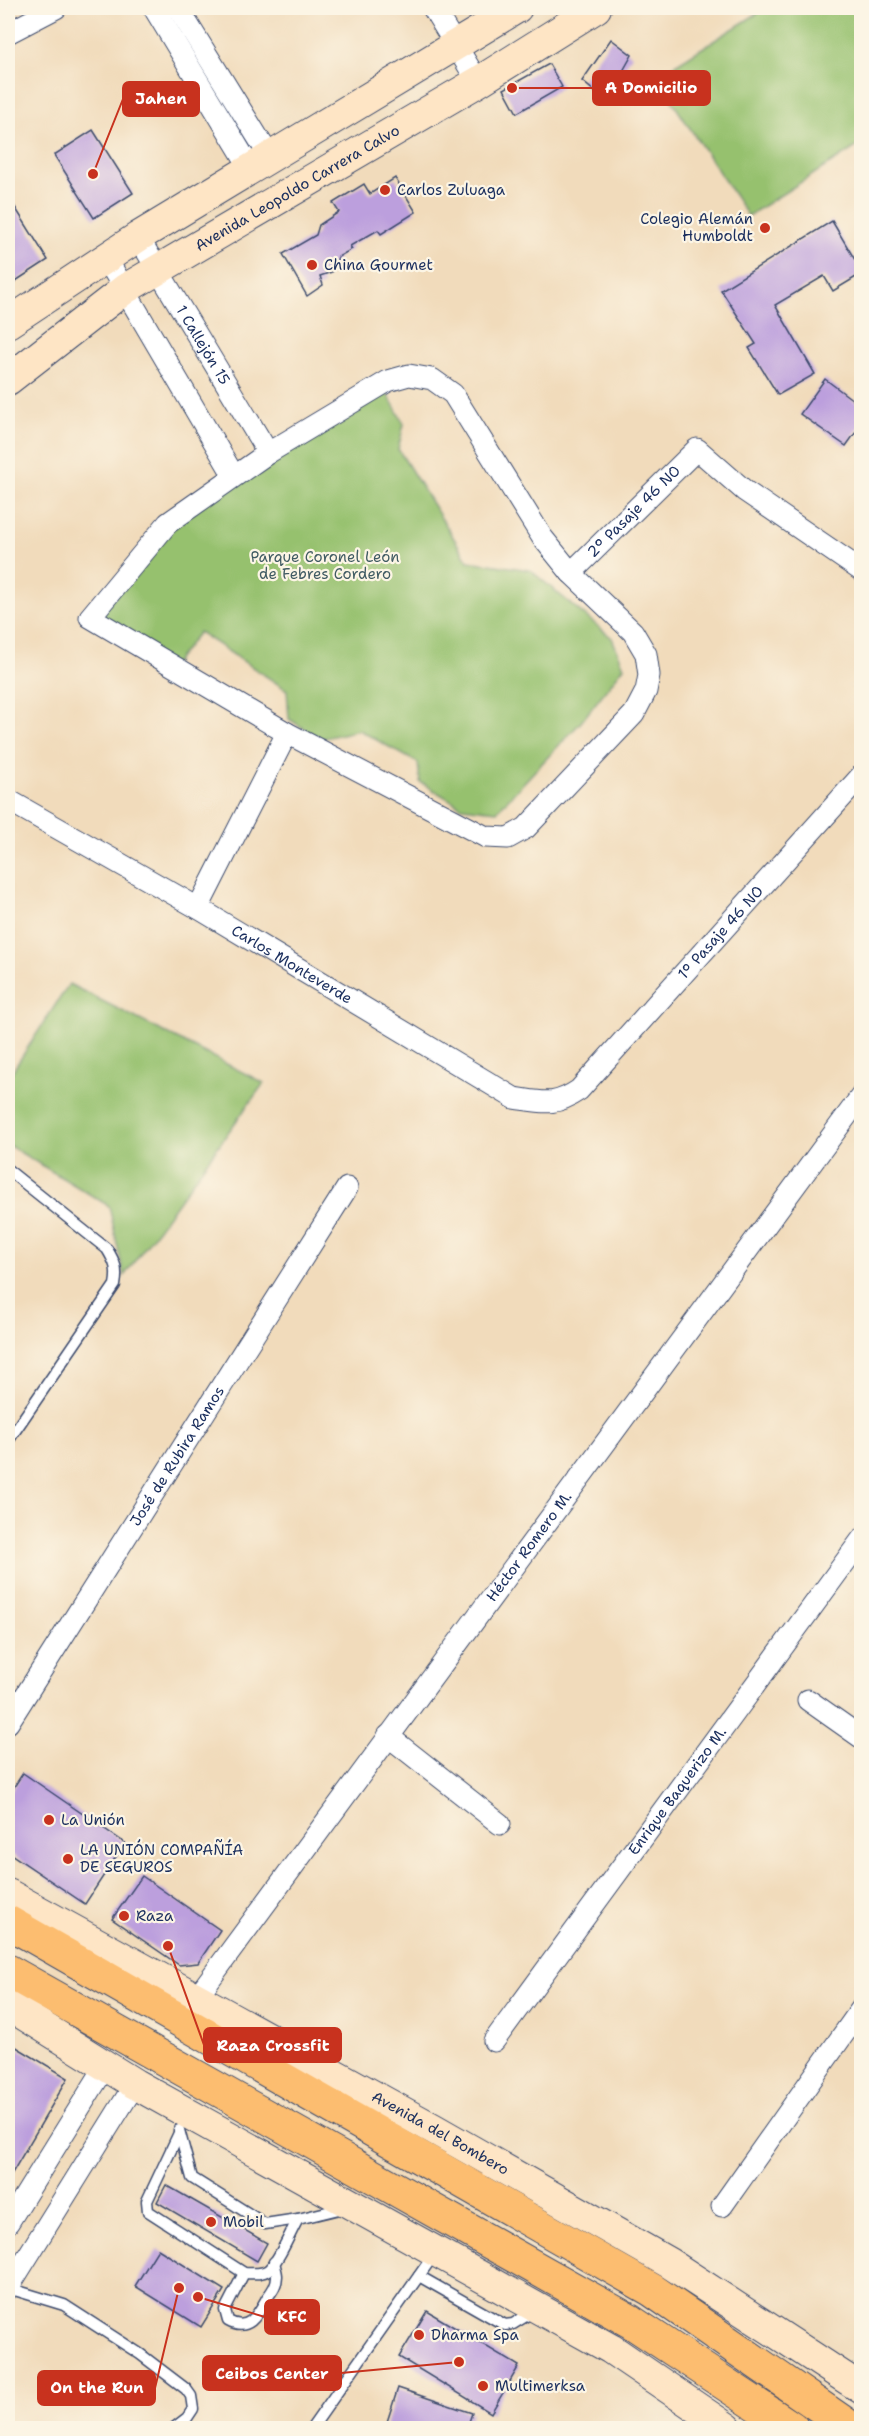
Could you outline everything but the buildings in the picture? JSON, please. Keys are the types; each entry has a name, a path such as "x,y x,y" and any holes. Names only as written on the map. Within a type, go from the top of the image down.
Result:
{"main road":[{"path":"8,322 138,237 517,8"},
{"name":"Avenida Leopoldo Carrera Calvo","path":"8,380 125,289 478,82 596,8"},
{"name":"Avenida del Bombero","path":"8,1894 424,2123 669,2263 861,2389"},
{"path":"8,1907 47,1944"},
{"name":"Avenida del Bombero","path":"8,1922 652,2290 851,2428"},
{"path":"8,1938 110,1999 139,2026 162,2057"},
{"path":"8,1971 630,2321 792,2428"},
{"path":"8,1990 162,2057"},
{"path":"8,2005 105,2067 611,2349 727,2428"}],"street":[{"path":"8,33 56,8"},
{"path":"154,8 261,163"},
{"path":"178,8 261,163"},
{"path":"433,8 478,82"},
{"name":"1 Callejón 15","path":"138,237 268,453"},
{"path":"106,258 234,476"},
{"path":"409,375 432,379 453,394 542,537 571,573 633,632 646,654 649,675 646,691 634,714 526,828 508,838 486,837 287,733 90,617 168,523 268,453 388,381 409,375"},
{"name":"2° Pasaje 46 NO","path":"571,573 697,449 745,491 861,571"},
{"path":"198,908 287,733"},
{"name":"1° Pasaje 46 NO","path":"579,1090 861,775"},
{"name":"Carlos Monteverde","path":"8,800 198,908 514,1098 544,1102 564,1101 579,1090"},
{"name":"Héctor Romero M.","path":"196,1998 861,1095"},
{"name":"José de Rubira Ramos","path":"8,1723 347,1188"},
{"name":"Enrique Baquerizo M.","path":"494,2041 861,1539"},
{"path":"808,1700 861,1738"},
{"path":"388,1736 500,1824"},
{"path":"722,2206 861,2008"},
{"path":"8,2223 105,2067"},
{"path":"8,2288 135,2084"}],"lane":[{"path":"8,1170 107,1249 116,1263 117,1275 115,1285 8,1441"},
{"path":"171,2104 192,2178 265,2224 354,2206"},
{"path":"179,2133 147,2201 148,2211 243,2272 261,2273 268,2270 274,2262 298,2219"},
{"path":"312,2428 436,2251"},
{"path":"243,2272 225,2310 228,2321 236,2325 249,2323 257,2316 275,2285 277,2275 274,2262"},
{"path":"419,2276 505,2325 513,2324 539,2308"},
{"path":"8,2288 64,2305 140,2354 186,2389 191,2396 193,2409 187,2418 174,2428"}],"green space":[{"path":"766,8 861,8 861,144 748,216 656,77"},
{"name":"Parque Coronel León de Febres Cordero","path":"382,384 404,424 398,449 468,561 530,570 612,638 624,667 581,722 497,811 462,807 420,782 418,763 359,730 320,739 289,719 287,690 199,632 173,665 90,617 168,523"},
{"path":"69,984 264,1083 124,1276 109,1206 8,1145 8,1078"}],"place":[{"name":"A Domicilio","path":"512,88"},
{"name":"Jahen","path":"93,174"},
{"name":"Carlos Zuluaga","path":"385,190"},
{"name":"Colegio Alemán Humboldt","path":"765,228"},
{"name":"China Gourmet","path":"312,265"},
{"name":"La Unión","path":"49,1820"},
{"name":"LA UNIÓN COMPAÑÍA DE SEGUROS","path":"68,1859"},
{"name":"Raza","path":"124,1916"},
{"name":"Raza Crossfit","path":"168,1946"},
{"name":"Mobil","path":"211,2222"},
{"name":"On the Run","path":"179,2288"},
{"name":"KFC","path":"198,2297"},
{"name":"Dharma Spa","path":"419,2335"},
{"name":"Ceibos Center","path":"459,2362"},
{"name":"Multimerksa","path":"483,2386"}]}
